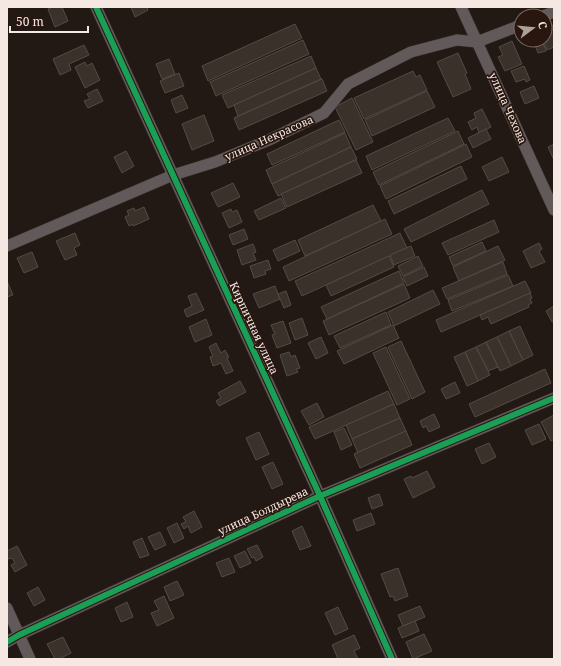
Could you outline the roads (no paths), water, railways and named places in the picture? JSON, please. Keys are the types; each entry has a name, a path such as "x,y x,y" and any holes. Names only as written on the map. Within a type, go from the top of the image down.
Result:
{"street":[{"name":"Кирпичная улица","path":"96,7 320,496 392,659"},
{"name":"улица Чехова","path":"461,7 554,210"},
{"name":"улица Некрасова","path":"7,246 173,175 215,162 269,140 324,113 348,84 411,52 457,40 477,42 513,28"},
{"name":"улица Болдырева","path":"7,642 19,635 320,496 554,398"},
{"path":"7,608 30,659"}]}
